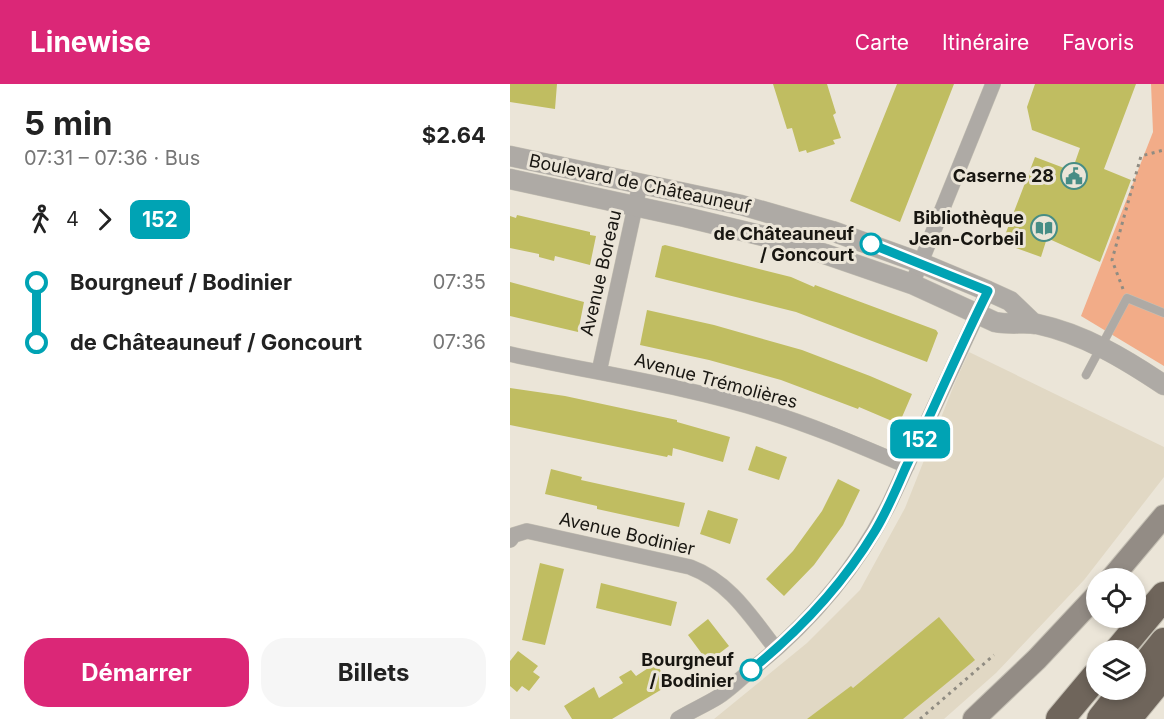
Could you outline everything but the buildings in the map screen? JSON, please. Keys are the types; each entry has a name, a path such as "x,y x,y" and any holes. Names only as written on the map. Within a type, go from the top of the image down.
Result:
{"highway":[{"path":"1127,640 1164,596"},
{"path":"1146,664 1164,642"},
{"path":"1127,719 1164,674"},
{"path":"1050,719 1086,687"},
{"path":"1060,719 1086,689"},
{"path":"1101,719 1116,700"}],"main road":[{"path":"1120,568 1164,516"},
{"path":"974,719 1037,659 1086,607"}],"street":[{"path":"912,285 993,84"},
{"name":"Boulevard de Châteauneuf","path":"510,156 786,217 832,231 921,263 1010,301 1034,324"},
{"name":"Boulevard de Châteauneuf","path":"510,179 685,217 780,240 836,257 912,285 976,314 1009,325 1034,324 1061,330 1101,347 1164,385"},
{"name":"Avenue Boreau","path":"599,372 640,183"},
{"path":"678,719 718,697 776,649 810,616 850,567 876,530 988,291"},
{"name":"Avenue Trémolières","path":"510,354 766,411 858,444 907,466"},
{"name":"Avenue Bodinier","path":"510,540 514,535 527,531 690,567 702,572 733,595 776,649"}],"lane":[{"path":"1086,375 1127,298 1164,313"}],"path":[{"path":"1127,298 1112,260 1141,156 1164,150"},
{"path":"920,719 994,655"}],"shaded area":[{"path":"1151,84 1164,84 1164,366 1081,316 1153,132"},
{"path":"969,352 1164,447 1164,477 1093,568 1086,568 1084,580 996,673 944,719 714,719 807,643 860,590 905,508"}],"bus line":[{"name":"152","path":"751,670 810,616 850,567 876,530 988,291 871,244"}],"place":[{"name":"Caserne 28","path":"1074,176"},
{"name":"Bibliothèque Jean-Corbeil","path":"1044,228"},
{"name":"de Châteauneuf / Goncourt","path":"871,244"},
{"name":"Bourgneuf / Bodinier","path":"751,670"}]}
